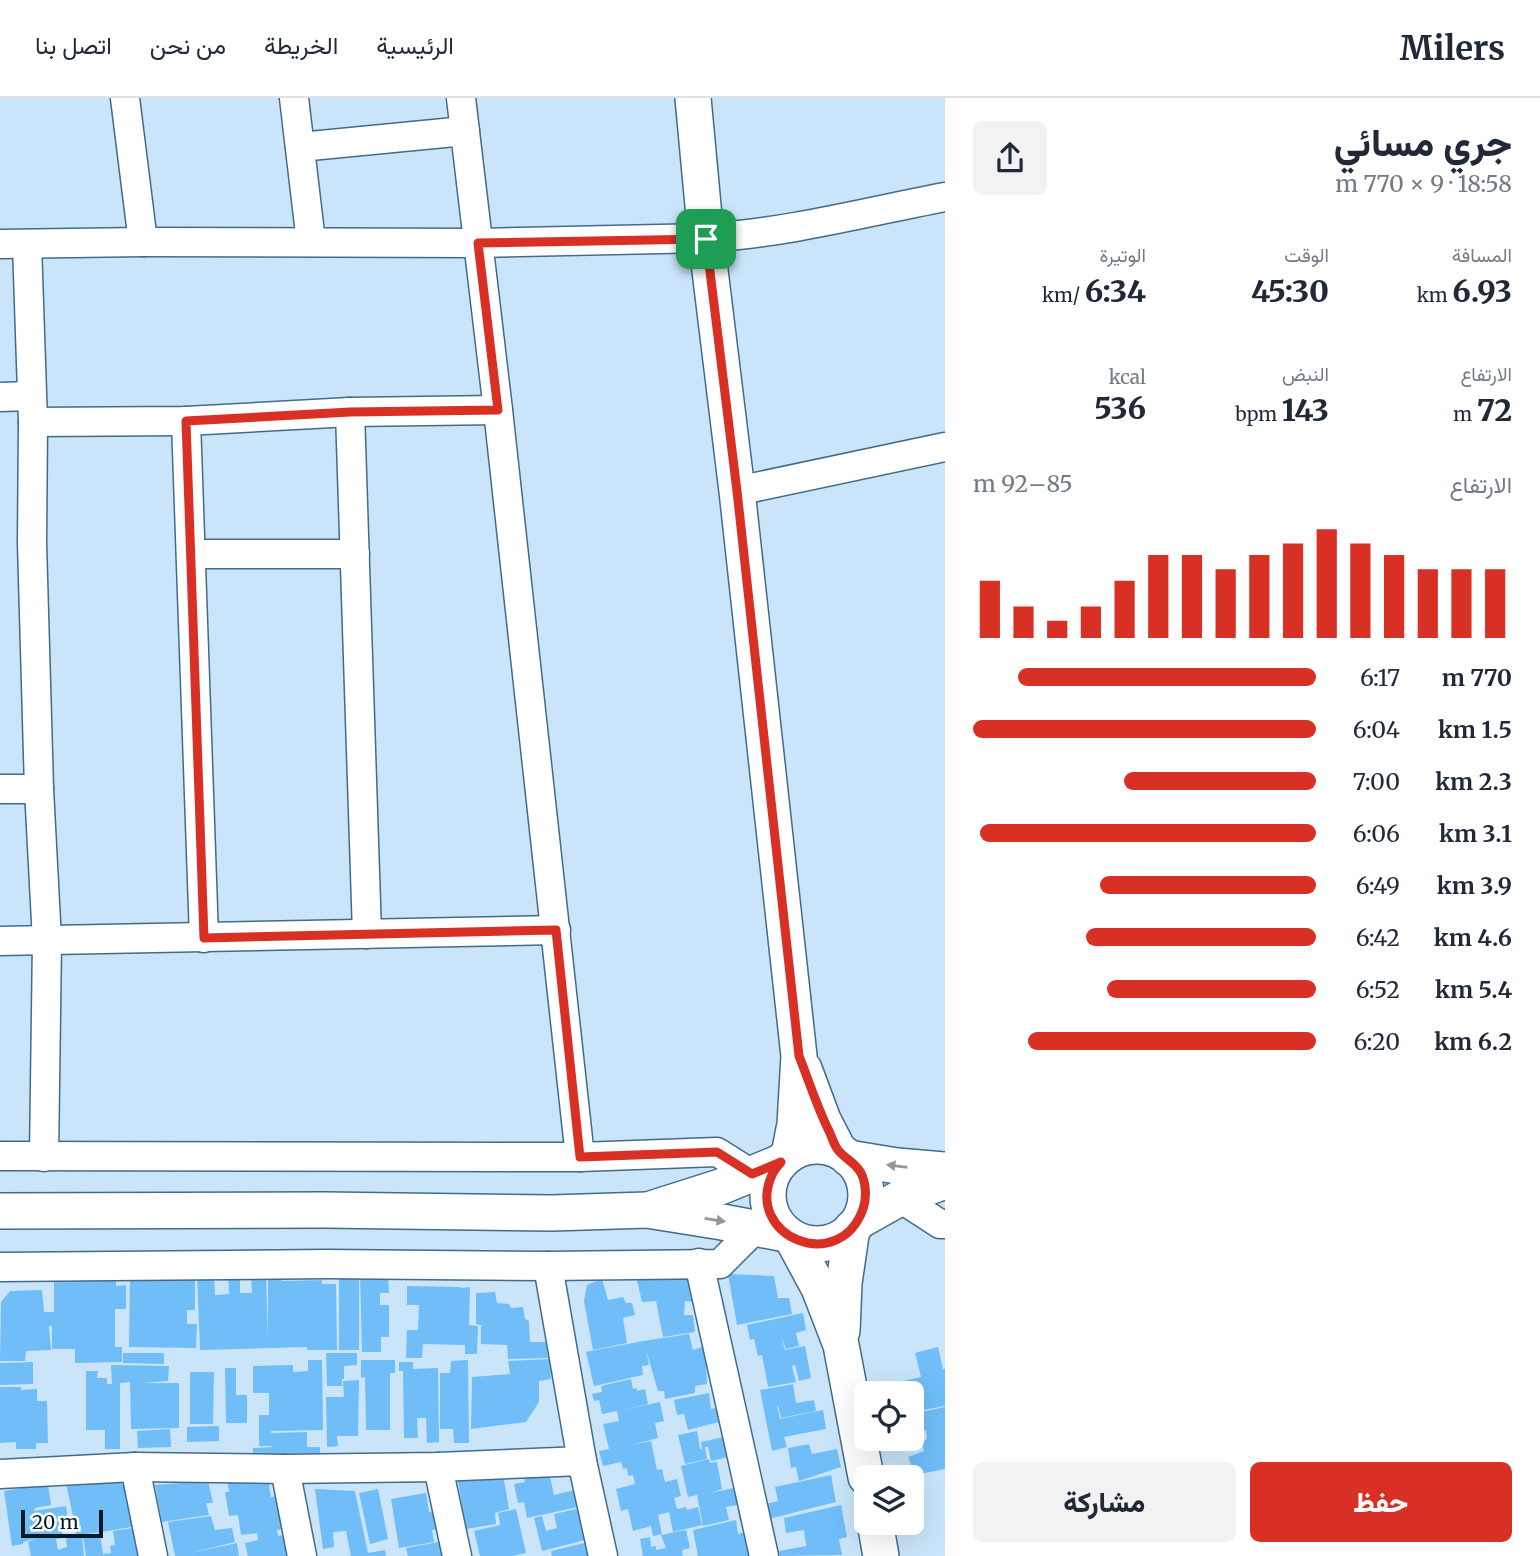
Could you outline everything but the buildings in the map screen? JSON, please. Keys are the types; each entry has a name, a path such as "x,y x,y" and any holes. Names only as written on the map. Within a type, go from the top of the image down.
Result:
{"street":[{"path":"125,98 143,242"},
{"path":"295,98 311,242"},
{"path":"461,98 580,1157"},
{"path":"693,98 706,239 737,491 799,1056 795,1124 774,1164 768,1190 768,1206 778,1233 819,1288 841,1345 864,1465"},
{"path":"300,147 465,131"},
{"path":"44,1157 47,941 39,789 32,409 14,244 478,243 706,239 786,229 945,197"},
{"path":"0,397 32,409 186,421 350,412 498,410"},
{"path":"350,412 367,934"},
{"path":"186,421 204,938"},
{"path":"737,491 945,447"},
{"path":"191,554 355,554"},
{"path":"0,789 39,789"},
{"path":"0,941 556,930"},
{"path":"799,1056 823,1120 844,1155 861,1173 865,1188 865,1205 856,1224 844,1283 841,1345"},
{"path":"647,1210 720,1187 808,1146 824,1146 844,1155 897,1166 945,1170"},
{"path":"0,1156 580,1157 717,1152 774,1164"},
{"path":"0,1210 552,1213 647,1210 778,1233 800,1242 817,1245 833,1242 848,1233 856,1224 900,1198 945,1181"},
{"path":"900,1198 940,1224 945,1224"},
{"path":"0,1267 720,1264 778,1233"},
{"path":"699,1264 764,1556"},
{"path":"548,1266 582,1461 603,1556"},
{"path":"0,1474 135,1467 438,1467 582,1461"},
{"path":"135,1467 153,1556"},
{"path":"438,1467 457,1556"},
{"path":"285,1469 302,1556"},
{"path":"877,1535 881,1556"}],"route":[{"path":"706,239 737,491 799,1056 823,1120 839,1151 852,1160 861,1173 865,1188 865,1205 859,1220 848,1233 833,1242 817,1245 800,1242 786,1234 774,1221 768,1206 768,1190 772,1175 781,1162 752,1174 717,1152 580,1157 556,930 204,938 186,421 350,412 498,410 478,243 706,239"}]}
